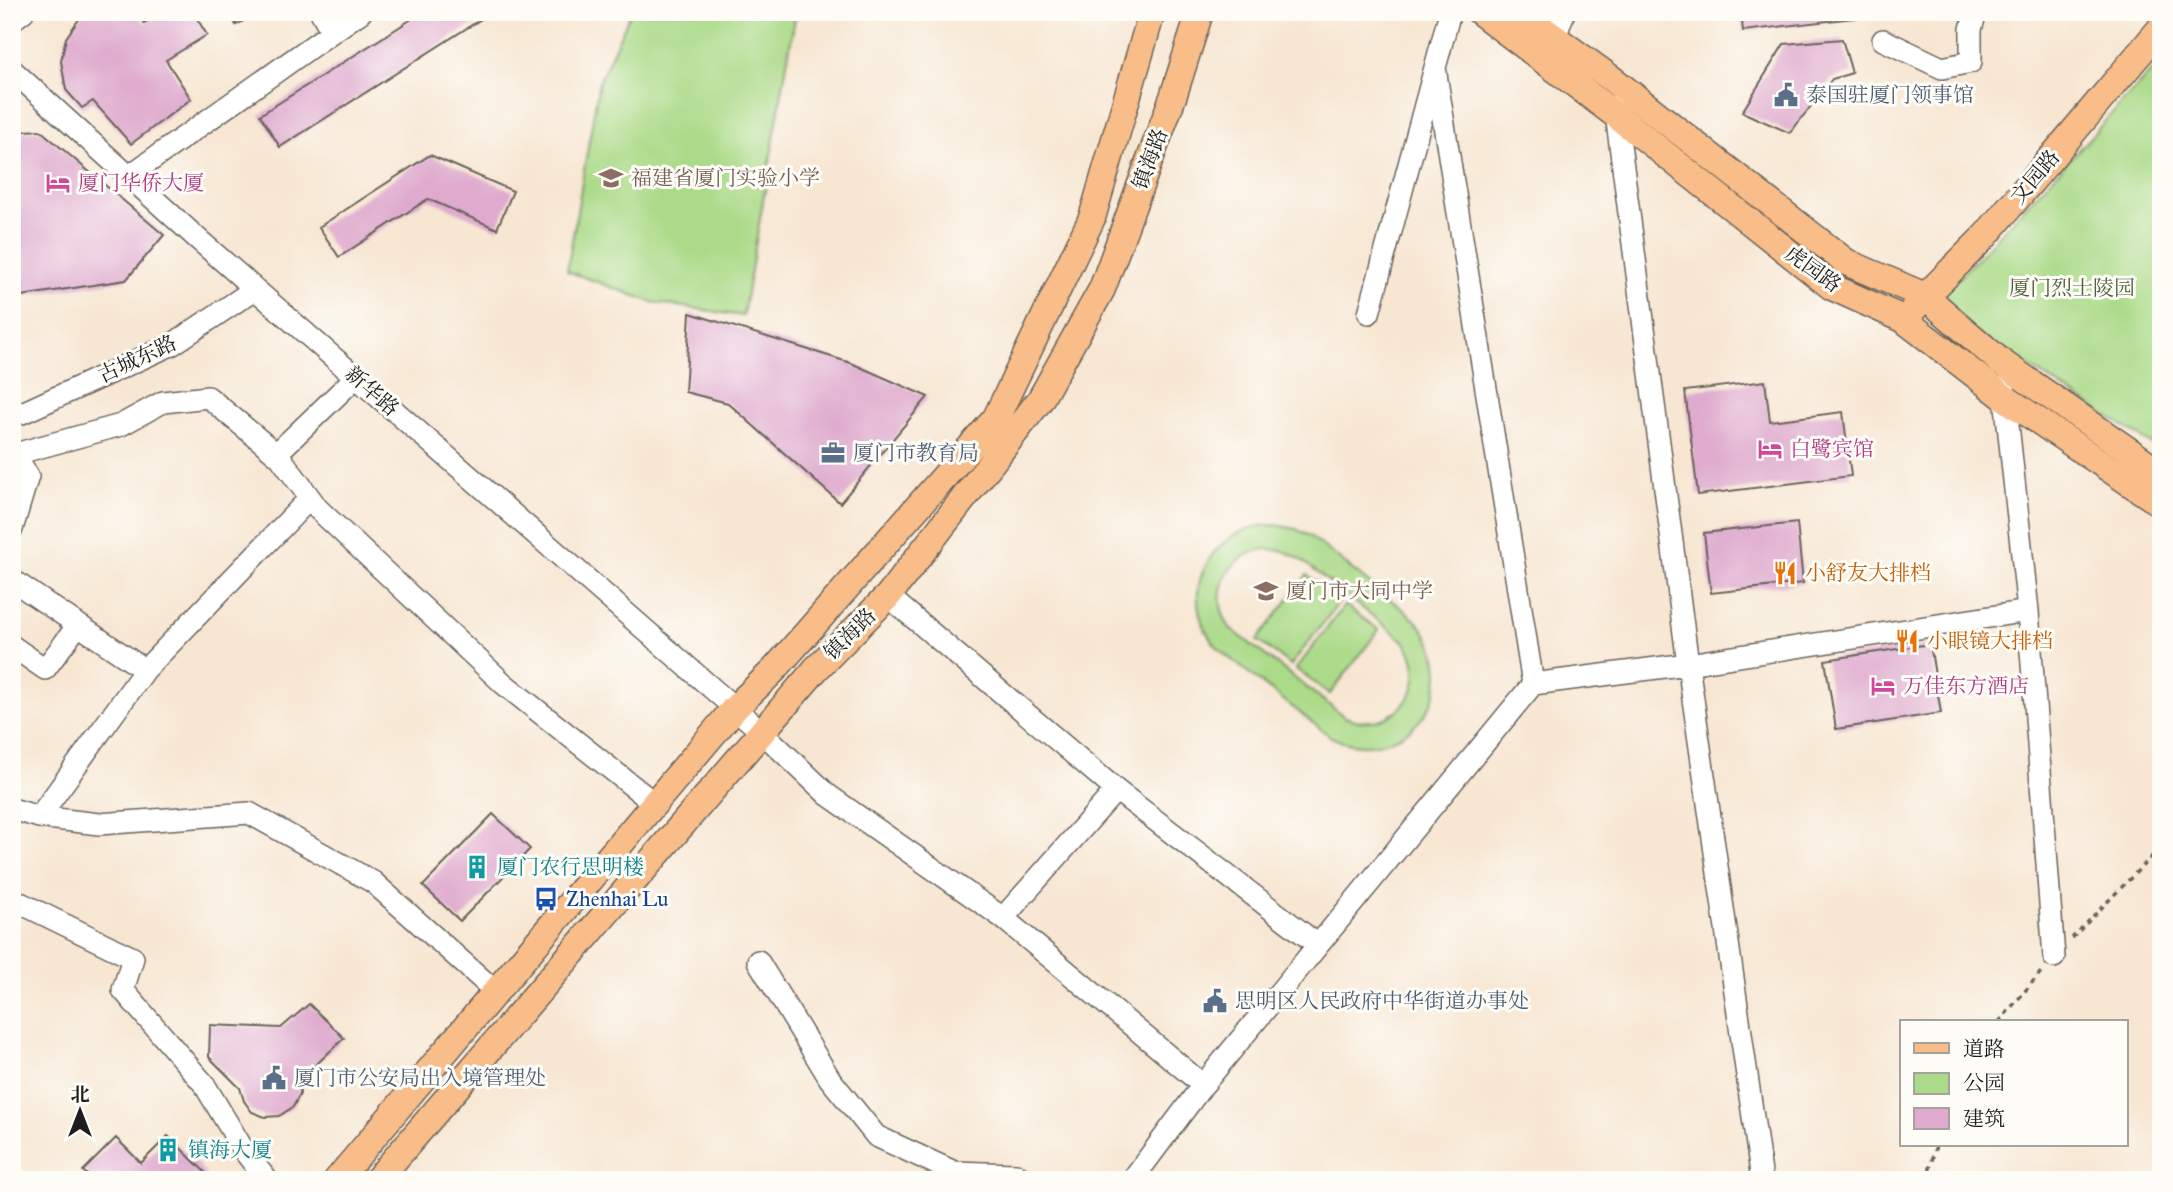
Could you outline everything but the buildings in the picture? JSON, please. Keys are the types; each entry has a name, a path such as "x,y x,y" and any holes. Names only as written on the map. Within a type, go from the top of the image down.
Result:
{"main road":[{"name":"镇海路","path":"346,1176 496,992 734,709 774,670 996,418 1092,218 1152,12"},
{"name":"镇海路","path":"377,1180 816,669 888,596 1040,400 1102,289 1173,97 1200,12"},
{"name":"虎园路","path":"1480,12 1617,116 1832,287 1903,319 2005,398 2161,504"},
{"name":"虎园路","path":"1519,12 1612,79 1846,262 1925,296 2001,362 2161,472"},
{"name":"文园路","path":"1903,319 1986,234 2161,28"}],"street":[{"path":"12,20 23,12"},
{"path":"321,12 332,32"},
{"path":"129,176 361,12"},
{"path":"1369,313 1450,12"},
{"path":"1555,38 1564,12"},
{"path":"1883,40 1942,68 1971,62 1971,29 1976,12"},
{"path":"1435,68 1533,684"},
{"name":"新华路","path":"12,69 255,289 762,732 828,795 1003,918 1203,1085"},
{"path":"1612,79 1688,664 1762,1180"},
{"name":"古城东路","path":"12,414 22,413 173,344 255,289"},
{"path":"2001,362 2028,611 2054,957"},
{"path":"276,454 356,377"},
{"path":"12,529 28,476 14,456 121,425 163,402 208,397 276,454 318,509 504,684 655,804"},
{"path":"39,817 145,670 310,498"},
{"path":"12,580 145,670"},
{"path":"888,596 1116,790 1318,945"},
{"path":"1132,1180 1203,1085 1533,684 1688,664 2028,611"},
{"path":"12,646 45,669 78,625"},
{"path":"1003,918 1116,790"},
{"path":"12,809 39,817 99,824 250,813 373,882 496,992"},
{"path":"12,898 133,958 123,990 204,1084 244,1151 268,1180"},
{"path":"758,961 830,1079 876,1136 954,1172 1016,1174 1024,1180"}],"path":[{"path":"2001,1020 2054,957 2161,847"},
{"path":"1927,1180 1936,1146"}],"green space":[{"path":"631,12 796,12 743,316 652,302 567,271 599,82"},
{"name":"厦门烈士陵园","path":"2161,61 2161,450 1933,306"},
{"path":"1275,525 1296,529 1310,536 1419,624 1428,637 1437,661 1437,684 1430,705 1417,723 1400,736 1379,744 1355,745 1331,737 1223,653 1207,633 1199,612 1198,591 1203,571 1214,553 1230,538 1251,528","holes":["1265,549 1284,551 1300,559 1403,640 1412,656 1415,673 1413,689 1406,702 1394,713 1380,719 1363,721 1345,717 1230,628 1224,615 1221,590 1231,568 1251,553"]},
{"path":"1307,575 1340,601 1291,665 1257,640"},
{"path":"1345,605 1379,630 1330,694 1296,669"}],"place":[{"name":"泰国驻厦门领事馆","path":"1786,95"},
{"name":"福建省厦门实验小学","path":"611,178"},
{"name":"厦门华侨大厦","path":"58,183"},
{"name":"白鹭宾馆","path":"1770,449"},
{"name":"厦门市教育局","path":"833,453"},
{"name":"小舒友大排档","path":"1785,573"},
{"name":"厦门市大同中学","path":"1266,591"},
{"name":"小眼镜大排档","path":"1907,641"},
{"name":"万佳东方酒店","path":"1883,686"},
{"name":"厦门农行思明楼","path":"477,867"},
{"name":"Zhenhai Lu","path":"546,899"},
{"name":"思明区人民政府中华街道办事处","path":"1215,1001"},
{"name":"厦门市公安局出入境管理处","path":"274,1078"},
{"name":"镇海大厦","path":"168,1150"}]}
